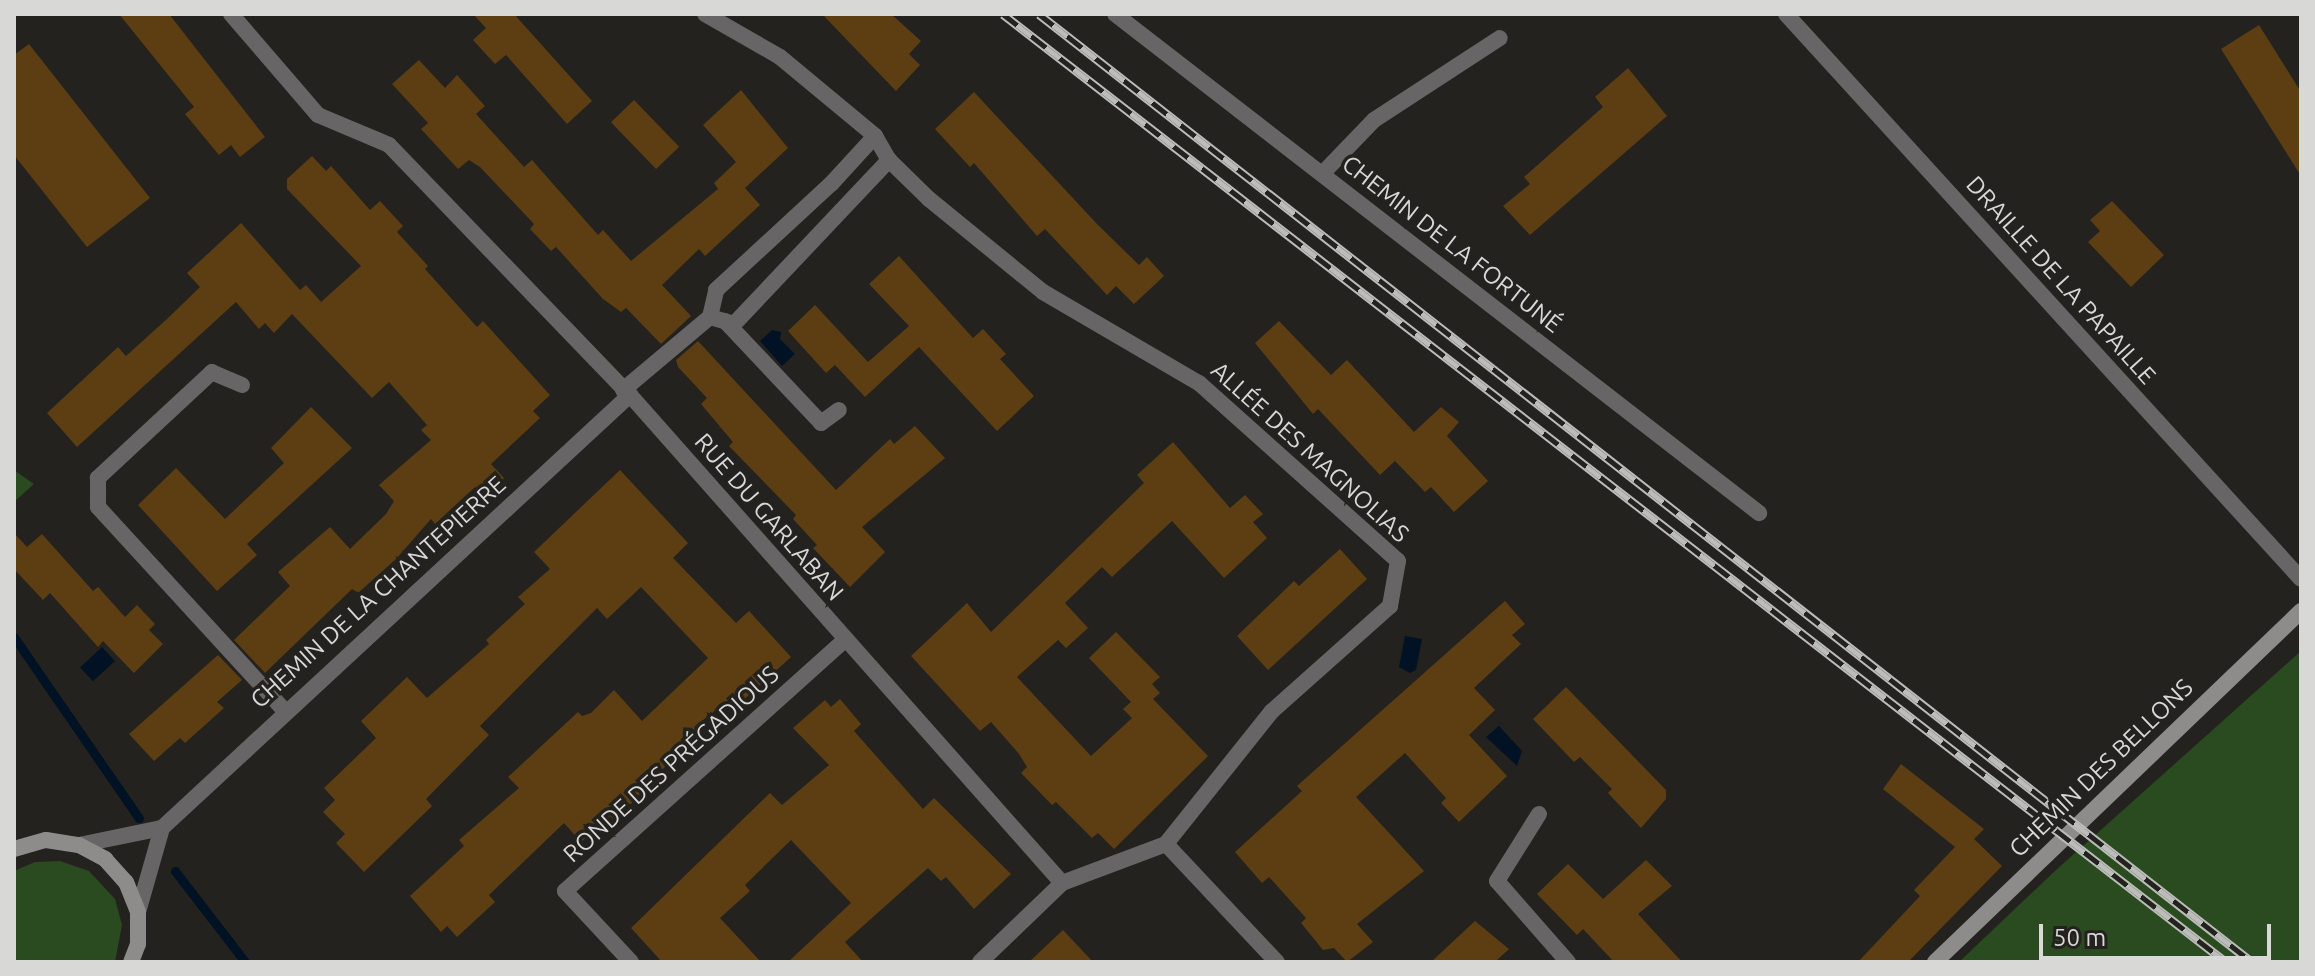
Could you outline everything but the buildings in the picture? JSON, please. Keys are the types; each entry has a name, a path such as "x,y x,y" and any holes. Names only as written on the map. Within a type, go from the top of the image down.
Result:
{"main road":[{"name":"CHEMIN DES BELLONS","path":"1935,962 2301,611"},
{"path":"14,849 46,840 79,845 105,859 126,882 138,912 138,944 131,962"}],"street":[{"name":"RUE DU GARLABAN","path":"231,14 318,115 389,145 626,392 1062,883"},
{"name":"ALLÉE DES MAGNOLIAS","path":"705,14 780,57 875,136 889,160 963,228 1043,292 1199,383 1398,561 1390,606 1272,711 1166,844"},
{"name":"CHEMIN DE LA FORTUNÉ","path":"1115,14 1759,513"},
{"name":"DRAILLE DE LA PAPAILLE","path":"1786,14 2301,579"},
{"path":"1322,174 1374,120 1500,38"},
{"path":"839,410 821,423 717,319 716,290 831,184 875,136"},
{"path":"717,319 734,324 889,160"},
{"path":"626,392 717,319"},
{"path":"242,385 212,372 98,478 98,507 284,710"},
{"name":"CHEMIN DE LA CHANTEPIERRE","path":"162,828 284,710 626,392"},
{"name":"RONDE DES PRÉGADIOUS","path":"631,962 565,891 845,640"},
{"path":"1539,814 1497,881 1568,962"},
{"path":"79,845 162,828 138,912"},
{"path":"980,962 1062,883 1166,844 1277,962"}],"green space":[{"path":"14,470 34,484 14,502"},
{"path":"2301,651 2301,962 1959,962 2056,870"},
{"path":"60,861 89,871 115,899 122,925 115,962 14,962 14,871 35,862"}],"water":[{"path":"772,330 781,332 780,339 795,354 782,366 760,341"},
{"path":"1405,636 1422,639 1416,670 1410,673 1399,667"},
{"path":"102,647 115,661 93,681 80,667"},
{"path":"1499,726 1522,751 1517,766 1486,737"}],"waterway":[{"path":"14,637 139,818"},
{"path":"175,871 245,962"}],"railway":[{"path":"1003,14 2226,962"},
{"path":"1039,14 2252,962"}]}
